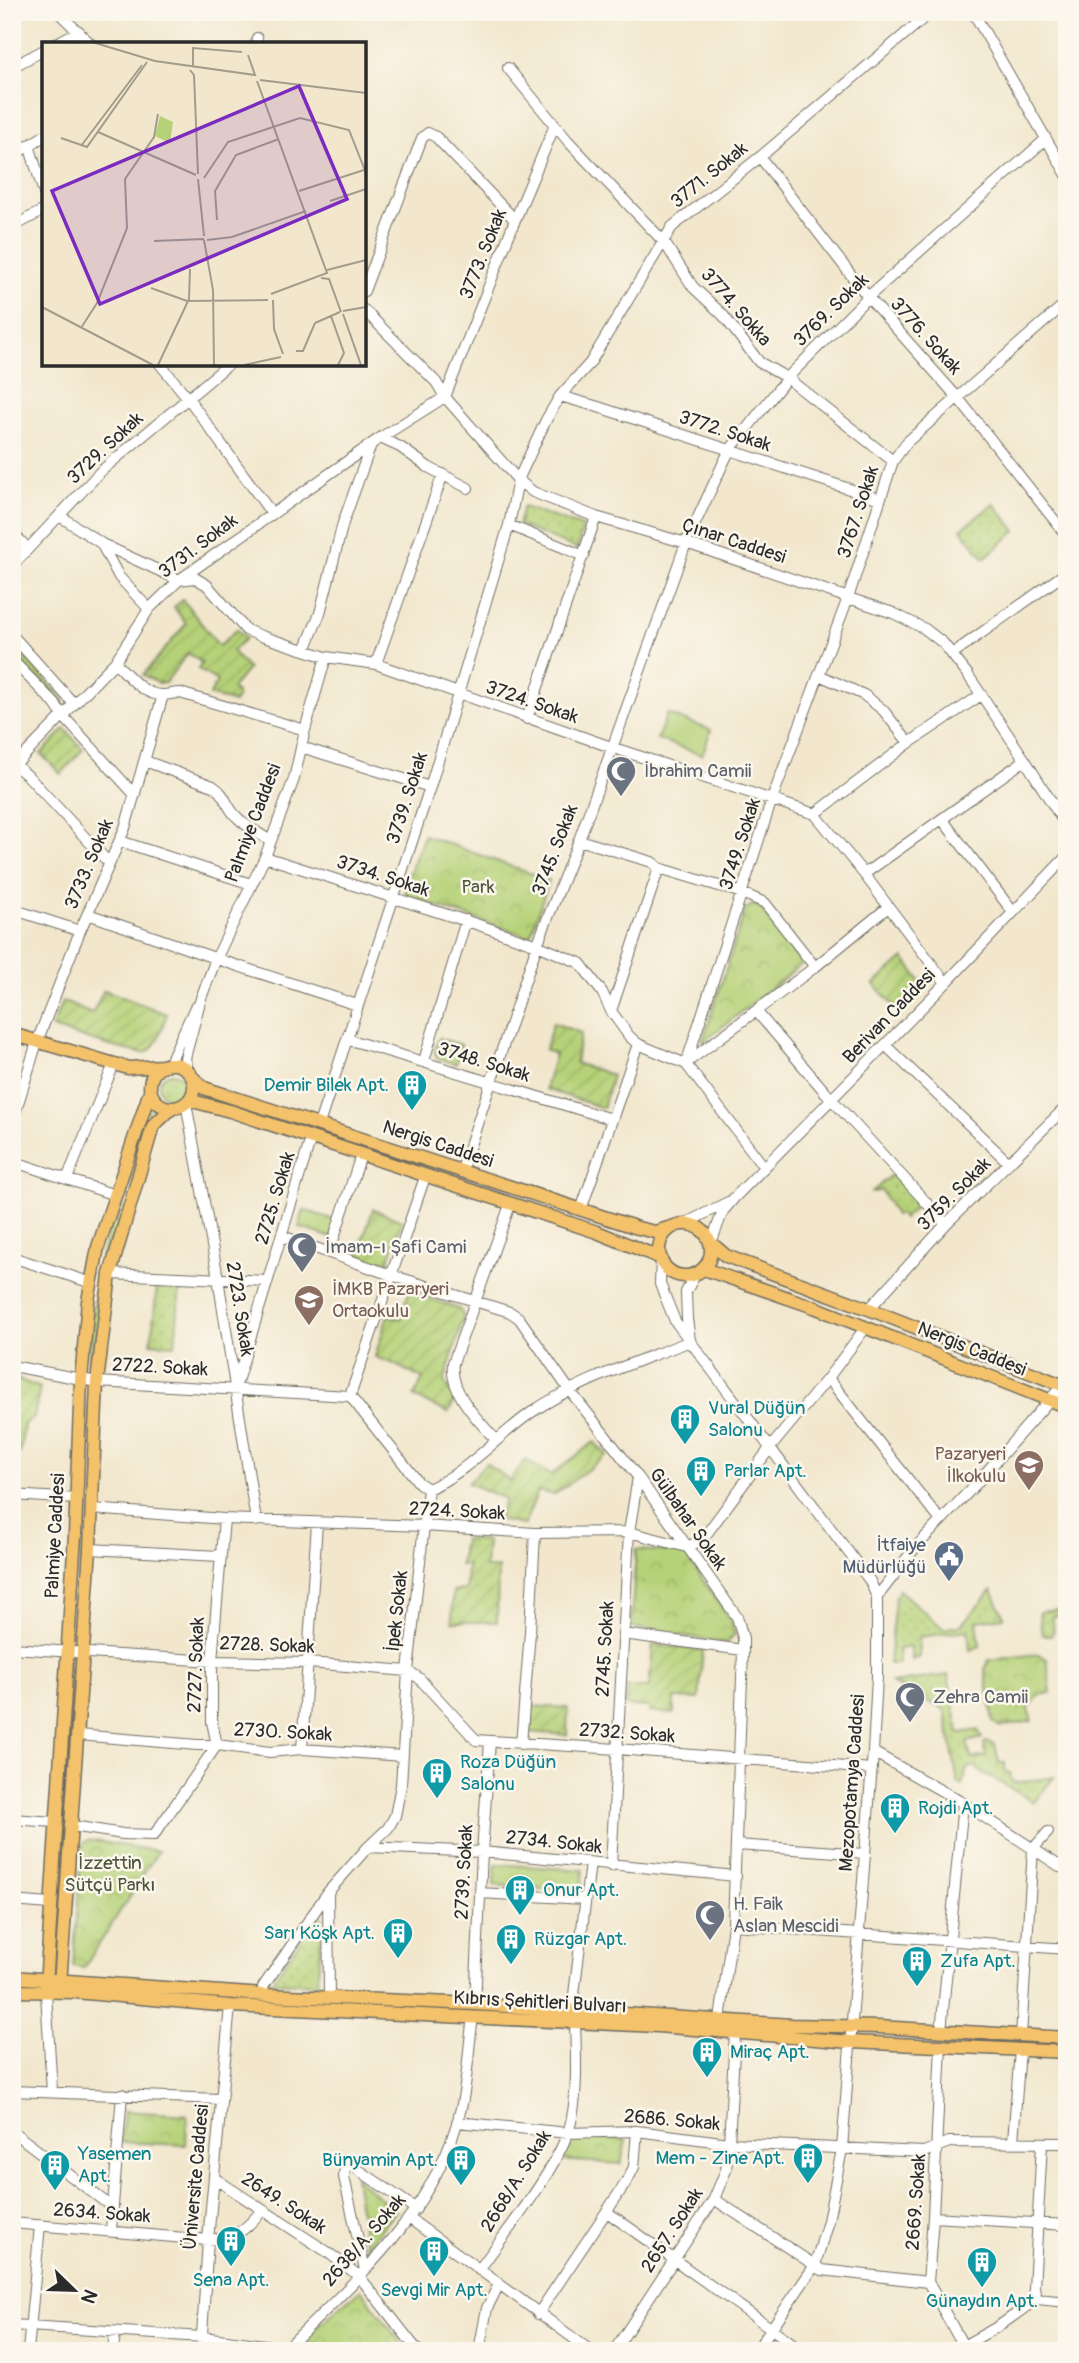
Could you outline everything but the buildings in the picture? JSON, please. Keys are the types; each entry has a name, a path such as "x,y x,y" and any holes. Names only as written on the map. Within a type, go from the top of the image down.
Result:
{"main road":[{"path":"12,1034 128,1068 165,1065 183,1067 190,1074 194,1091 187,1102 172,1108 158,1103 150,1089 128,1068"},
{"path":"150,1089 152,1076 165,1065"},
{"name":"Nergis Caddesi","path":"190,1074 204,1088 581,1210 655,1232 680,1225"},
{"name":"Palmiye Caddesi","path":"55,1988 46,1979 77,1499 81,1380 98,1247 150,1089"},
{"name":"Nergis Caddesi","path":"187,1102 230,1111 597,1232 661,1258"},
{"name":"Palmiye Caddesi","path":"55,1988 72,1826 90,1549 97,1382 110,1274 153,1126 172,1108"},
{"path":"680,1225 701,1228 711,1243 710,1261 699,1272 682,1277 667,1269 661,1258 659,1246 662,1238 680,1225"},
{"name":"Nergis Caddesi","path":"711,1243 726,1256 1065,1384"},
{"name":"Nergis Caddesi","path":"699,1272 866,1327 1067,1407"},
{"path":"12,1977 46,1979"},
{"name":"Kıbrıs Şehitleri Bulvarı","path":"12,1992 55,1988 475,2004 658,2026 850,2042 941,2045 1021,2043 1067,2038"},
{"name":"Kıbrıs Şehitleri Bulvarı","path":"55,1988 230,2006 474,2018 720,2020 941,2031 1067,2052"}],"street":[{"path":"58,12 89,42"},
{"name":"3771. Sokak","path":"518,480 546,420 560,397 590,363 672,227 760,157 931,12"},
{"path":"973,12 1067,175"},
{"path":"59,42 79,31"},
{"path":"12,67 42,51"},
{"name":"3774. Sokka","path":"508,68 555,125 664,242 694,287 723,314 760,362 787,378 893,461"},
{"name":"3773. Sokak","path":"445,397 555,125"},
{"path":"366,286 422,138 428,133 436,137 515,220"},
{"path":"12,156 42,137"},
{"name":"3769. Sokak","path":"686,543 729,451 787,378 868,297 1046,139"},
{"path":"29,145 42,187"},
{"name":"3776. Sokak","path":"760,157 868,297 958,398 1067,536"},
{"path":"12,227 42,211"},
{"name":"3767. Sokak","path":"848,598 893,461 907,442 1067,302"},
{"name":"Çınar Caddesi","path":"366,312 436,382 445,397 518,480 533,492 596,517 686,543 893,613 925,629 943,643 981,695 1067,827"},
{"path":"162,366 272,514"},
{"name":"3729. Sokak","path":"12,566 101,471 227,366"},
{"name":"3731. Sokak","path":"13,765 115,662 149,609 179,580 375,442 445,397"},
{"name":"3772. Sokak","path":"560,397 880,499"},
{"path":"305,649 320,612 343,523 375,442 400,447 428,467 468,488"},
{"path":"376,664 443,474"},
{"name":"3739. Sokak","path":"319,1124 430,788 509,525 518,480"},
{"name":"3724. Sokak","path":"61,516 102,544 179,580 195,578 207,585 246,630 326,657 376,664 527,719 815,814"},
{"path":"527,719 596,517"},
{"path":"509,525 584,555"},
{"path":"12,532 28,549"},
{"name":"3745. Sokak","path":"461,1172 537,945 579,840 686,543"},
{"path":"102,544 119,577 149,609"},
{"path":"951,654 1067,572"},
{"name":"3749. Sokak","path":"686,1063 772,799 848,598"},
{"path":"12,635 74,704"},
{"name":"Palmiye Caddesi","path":"190,1074 185,1058 201,998 216,959 265,857 294,779 300,747 326,657"},
{"path":"12,660 135,794"},
{"path":"115,662 137,684 150,692 163,695 180,693 305,730"},
{"path":"819,675 864,695 883,710 909,743"},
{"name":"3733. Sokak","path":"12,1124 37,1042 80,931 120,841 163,695"},
{"path":"946,983 815,814 909,743 981,695"},
{"path":"300,747 430,788"},
{"path":"864,874 1025,760"},
{"path":"145,761 221,791 239,820 270,841"},
{"path":"13,765 109,863"},
{"path":"942,819 1013,912"},
{"path":"579,840 652,862 659,867 765,903 815,967"},
{"path":"120,841 251,884"},
{"name":"Berivan Caddesi","path":"734,1198 1067,856"},
{"name":"3734. Sokak","path":"265,857 466,920 580,963 602,992 611,1011 629,1036 638,1044 686,1063"},
{"path":"611,1011 659,867"},
{"path":"764,1167 686,1063 815,967 887,908"},
{"path":"12,909 80,931"},
{"path":"88,914 357,1005"},
{"path":"424,1061 466,920"},
{"name":"Palmiye Caddesi","path":"165,1065 201,998"},
{"path":"756,1011 832,1100 946,1224"},
{"name":"3748. Sokak","path":"347,1039 611,1119"},
{"path":"581,1210 638,1044"},
{"path":"885,1045 1009,1163"},
{"path":"67,1179 114,1064"},
{"name":"2723. Sokak","path":"187,1102 256,1521"},
{"name":"3759. Sokak","path":"869,1309 946,1224 1067,1106"},
{"name":"2725. Sokak","path":"235,1388 312,1138"},
{"path":"329,1253 361,1155"},
{"path":"12,1161 115,1195"},
{"path":"425,1177 350,1396 419,1483 428,1489 456,1475 533,1412 570,1391 690,1341"},
{"path":"680,1225 734,1198"},
{"path":"711,1243 723,1212 734,1198"},
{"path":"496,1440 469,1409 452,1378 453,1363 510,1205"},
{"name":"Gülbahar Sokak","path":"282,1236 391,1275 510,1312 519,1318 570,1391 638,1477 737,1617 743,1638 743,1650 736,1876 733,1925 720,2020"},
{"path":"12,1258 92,1283"},
{"path":"661,1258 660,1284 675,1321 870,1581 877,1597 914,1549 1065,1384"},
{"path":"690,1341 686,1292 699,1272"},
{"path":"110,1274 267,1281"},
{"path":"687,1547 702,1540 770,1448 866,1327"},
{"name":"2722. Sokak","path":"12,1366 97,1382 350,1396"},
{"path":"828,1378 941,1521"},
{"name":"2745. Sokak","path":"611,1866 629,1532 638,1477"},
{"name":"İpek Sokak","path":"265,1995 263,1987 328,1892 396,1816 401,1785 408,1671 428,1489"},
{"path":"12,1495 77,1499"},
{"name":"2724. Sokak","path":"92,1509 256,1521 424,1526 535,1534 629,1532 687,1547"},
{"name":"2727. Sokak","path":"217,1745 212,1722 212,1661 224,1519"},
{"path":"302,1749 317,1522"},
{"path":"521,1744 535,1534"},
{"path":"90,1549 219,1556"},
{"name":"Mezopotamya Caddesi","path":"756,2351 815,2266 828,2221 842,2149 872,1769 877,1677 877,1597"},
{"path":"623,1634 743,1650"},
{"name":"2728. Sokak","path":"12,1648 212,1661 309,1663 408,1671"},
{"name":"2732. Sokak","path":"408,1671 419,1678 476,1740 872,1769"},
{"name":"2730. Sokak","path":"78,1735 217,1745 270,1752 302,1749 403,1756"},
{"name":"2739. Sokak","path":"475,2004 490,1742"},
{"path":"72,1826 122,1834 154,1835 217,1745"},
{"path":"873,1752 963,1803 1067,1871"},
{"path":"941,2031 963,1803"},
{"path":"12,1819 55,1822"},
{"path":"1013,2141 1033,1849 1048,1832"},
{"path":"737,1845 866,1854"},
{"name":"2734. Sokak","path":"368,1847 482,1852 736,1876"},
{"name":"2668/A. Sokak","path":"479,2270 542,2180 568,2133 574,2095 574,2017 584,1899 590,1863"},
{"path":"328,1892 329,1997"},
{"path":"480,1893 584,1899"},
{"path":"12,1901 50,1904"},
{"path":"733,1925 1067,1949"},
{"path":"52,2091 55,1988"},
{"name":"Üniversite Caddesi","path":"201,2351 208,2240 230,2006"},
{"name":"2638/A. Sokak","path":"287,2349 362,2273 410,2219 443,2162 461,2109 474,2018"},
{"name":"2657. Sokak","path":"614,2351 715,2199 726,2170 735,2033"},
{"name":"2669. Sokak","path":"928,2282 941,2045"},
{"path":"12,2091 220,2099"},
{"path":"111,2230 122,2094"},
{"name":"2686. Sokak","path":"457,2122 568,2133 637,2131 729,2143 923,2152 949,2142 1067,2143"},
{"path":"12,2131 113,2208"},
{"path":"538,2314 634,2167 637,2131"},
{"path":"1037,2299 1034,2288 1042,2143"},
{"path":"362,2273 344,2177 345,2168 350,2164 416,2209"},
{"name":"2649. Sokak","path":"214,2178 362,2273 418,2351"},
{"path":"715,2199 815,2266 831,2272 928,2282 962,2349 1037,2299 1067,2302"},
{"name":"2634. Sokak","path":"12,2223 208,2240 240,2233 248,2228 262,2210"},
{"path":"607,2212 803,2351"},
{"path":"933,2217 1067,2225"},
{"path":"410,2219 591,2351"},
{"path":"28,2351 40,2225"},
{"path":"479,2351 487,2308 499,2284"},
{"path":"12,2325 203,2337 312,2351"},
{"path":"114,2351 115,2332"}],"green space":[{"path":"994,504 1016,531 984,558 961,529"},
{"path":"523,507 583,527 577,549 518,525"},
{"path":"183,600 219,646 237,629 246,638 232,651 248,669 232,688 238,696 234,703 210,695 217,681 198,669 202,663 188,653 165,683 158,683 143,675 186,624 174,607"},
{"path":"12,644 64,700 62,703 12,654"},
{"path":"667,714 711,730 702,755 657,739"},
{"path":"65,729 83,749 61,774 41,754"},
{"name":"Park","path":"424,835 549,880 530,937 406,896 405,885"},
{"path":"752,905 759,906 802,964 702,1043 745,910"},
{"path":"904,958 924,986 898,1011 874,984"},
{"path":"104,990 167,1014 157,1040 147,1052 117,1048 52,1028 62,1001 92,1014"},
{"path":"553,1023 581,1033 575,1063 612,1075 603,1108 545,1089 555,1054 545,1050"},
{"path":"439,1038 461,1045 456,1064 437,1058 435,1051"},
{"path":"172,1073 181,1077 185,1086 181,1095 172,1099 163,1095 159,1086 163,1077"},
{"path":"150,1103 157,1104 108,1252 93,1373 88,1373 92,1314 104,1244"},
{"path":"891,1175 919,1203 903,1219 900,1214 895,1215 881,1190 871,1193"},
{"path":"373,1209 402,1221 388,1263 381,1265 358,1255"},
{"path":"304,1210 337,1221 332,1238 299,1227"},
{"path":"157,1286 180,1287 175,1345 151,1343"},
{"path":"409,1291 459,1309 464,1317 444,1382 456,1399 448,1413 414,1397 423,1379 375,1357 388,1315 401,1319"},
{"path":"15,1378 40,1388 34,1417 24,1424 20,1453 12,1450 12,1380"},
{"path":"88,1405 91,1405 78,1647 74,1646"},
{"path":"594,1442 607,1455 554,1495 538,1491 524,1525 498,1520 505,1499 468,1483 486,1463 510,1481 525,1460 551,1475"},
{"path":"464,1539 487,1541 485,1568 498,1568 497,1622 452,1622 453,1591 466,1590 467,1565 460,1565"},
{"path":"636,1550 680,1552 688,1558 731,1621 735,1634 726,1643 631,1627"},
{"path":"899,1590 944,1629 961,1625 992,1590 1004,1617 977,1621 980,1646 970,1650 968,1630 919,1637 920,1657 912,1660 910,1647 898,1649 899,1664 889,1664 895,1598"},
{"path":"1063,1609 1065,1614 1051,1617 1054,1630 1051,1635 1042,1635 1039,1612"},
{"path":"653,1645 703,1650 699,1699 674,1698 674,1714 649,1712 649,1707 626,1706 627,1687 649,1688"},
{"path":"1039,1654 1047,1659 1051,1693 1039,1695 1028,1709 1032,1721 1000,1727 993,1722 985,1668 989,1660"},
{"path":"73,1668 77,1669 56,1975 53,1976"},
{"path":"948,1675 959,1733 978,1730 982,1738 967,1742 971,1759 986,1756 984,1743 987,1742 995,1744 999,1763 1005,1763 1005,1771 1011,1774 1013,1783 1054,1777 1034,1802 978,1770 977,1766 967,1768 963,1786 958,1783 945,1710 891,1683"},
{"path":"529,1706 568,1708 567,1735 529,1732"},
{"name":"İzzettin Sütçü Parkı","path":"88,1840 158,1851 84,1968 73,1966 82,1845"},
{"path":"496,1864 583,1870 581,1892 494,1885"},
{"path":"318,1914 323,1918 317,1984 272,1982"},
{"path":"124,2111 187,2115 186,2145 121,2142"},
{"path":"571,2136 626,2140 621,2164 560,2160"},
{"path":"355,2177 396,2211 366,2247"},
{"path":"361,2289 407,2351 363,2351 299,2342"}],"place":[{"name":"İbrahim Camii","path":"621,798"},
{"name":"Demir Bilek Apt.","path":"412,1112"},
{"name":"İmam-ı Şafi Cami","path":"302,1274"},
{"name":"İMKB Pazaryeri Ortaokulu","path":"309,1327"},
{"name":"Vural Düğün Salonu","path":"685,1446"},
{"name":"Pazaryeri İlkokulu","path":"1029,1492"},
{"name":"Parlar Apt.","path":"701,1498"},
{"name":"İtfaiye Müdürlüğü","path":"949,1583"},
{"name":"Zehra Camii","path":"910,1724"},
{"name":"Roza Düğün Salonu","path":"437,1800"},
{"name":"Rojdi Apt.","path":"895,1835"},
{"name":"Onur Apt.","path":"520,1917"},
{"name":"H. Faik Aslan Mescidi","path":"710,1942"},
{"name":"Sarı Köşk Apt.","path":"398,1960"},
{"name":"Rüzgar Apt.","path":"511,1966"},
{"name":"Zufa Apt.","path":"917,1988"},
{"name":"Miraç Apt.","path":"707,2079"},
{"name":"Mem - Zine Apt.","path":"808,2185"},
{"name":"Bünyamin Apt.","path":"461,2187"},
{"name":"Yasemen Apt.","path":"55,2192"},
{"name":"Sena Apt.","path":"231,2268"},
{"name":"Sevgi Mir Apt.","path":"434,2278"},
{"name":"Günaydın Apt.","path":"982,2289"}]}
